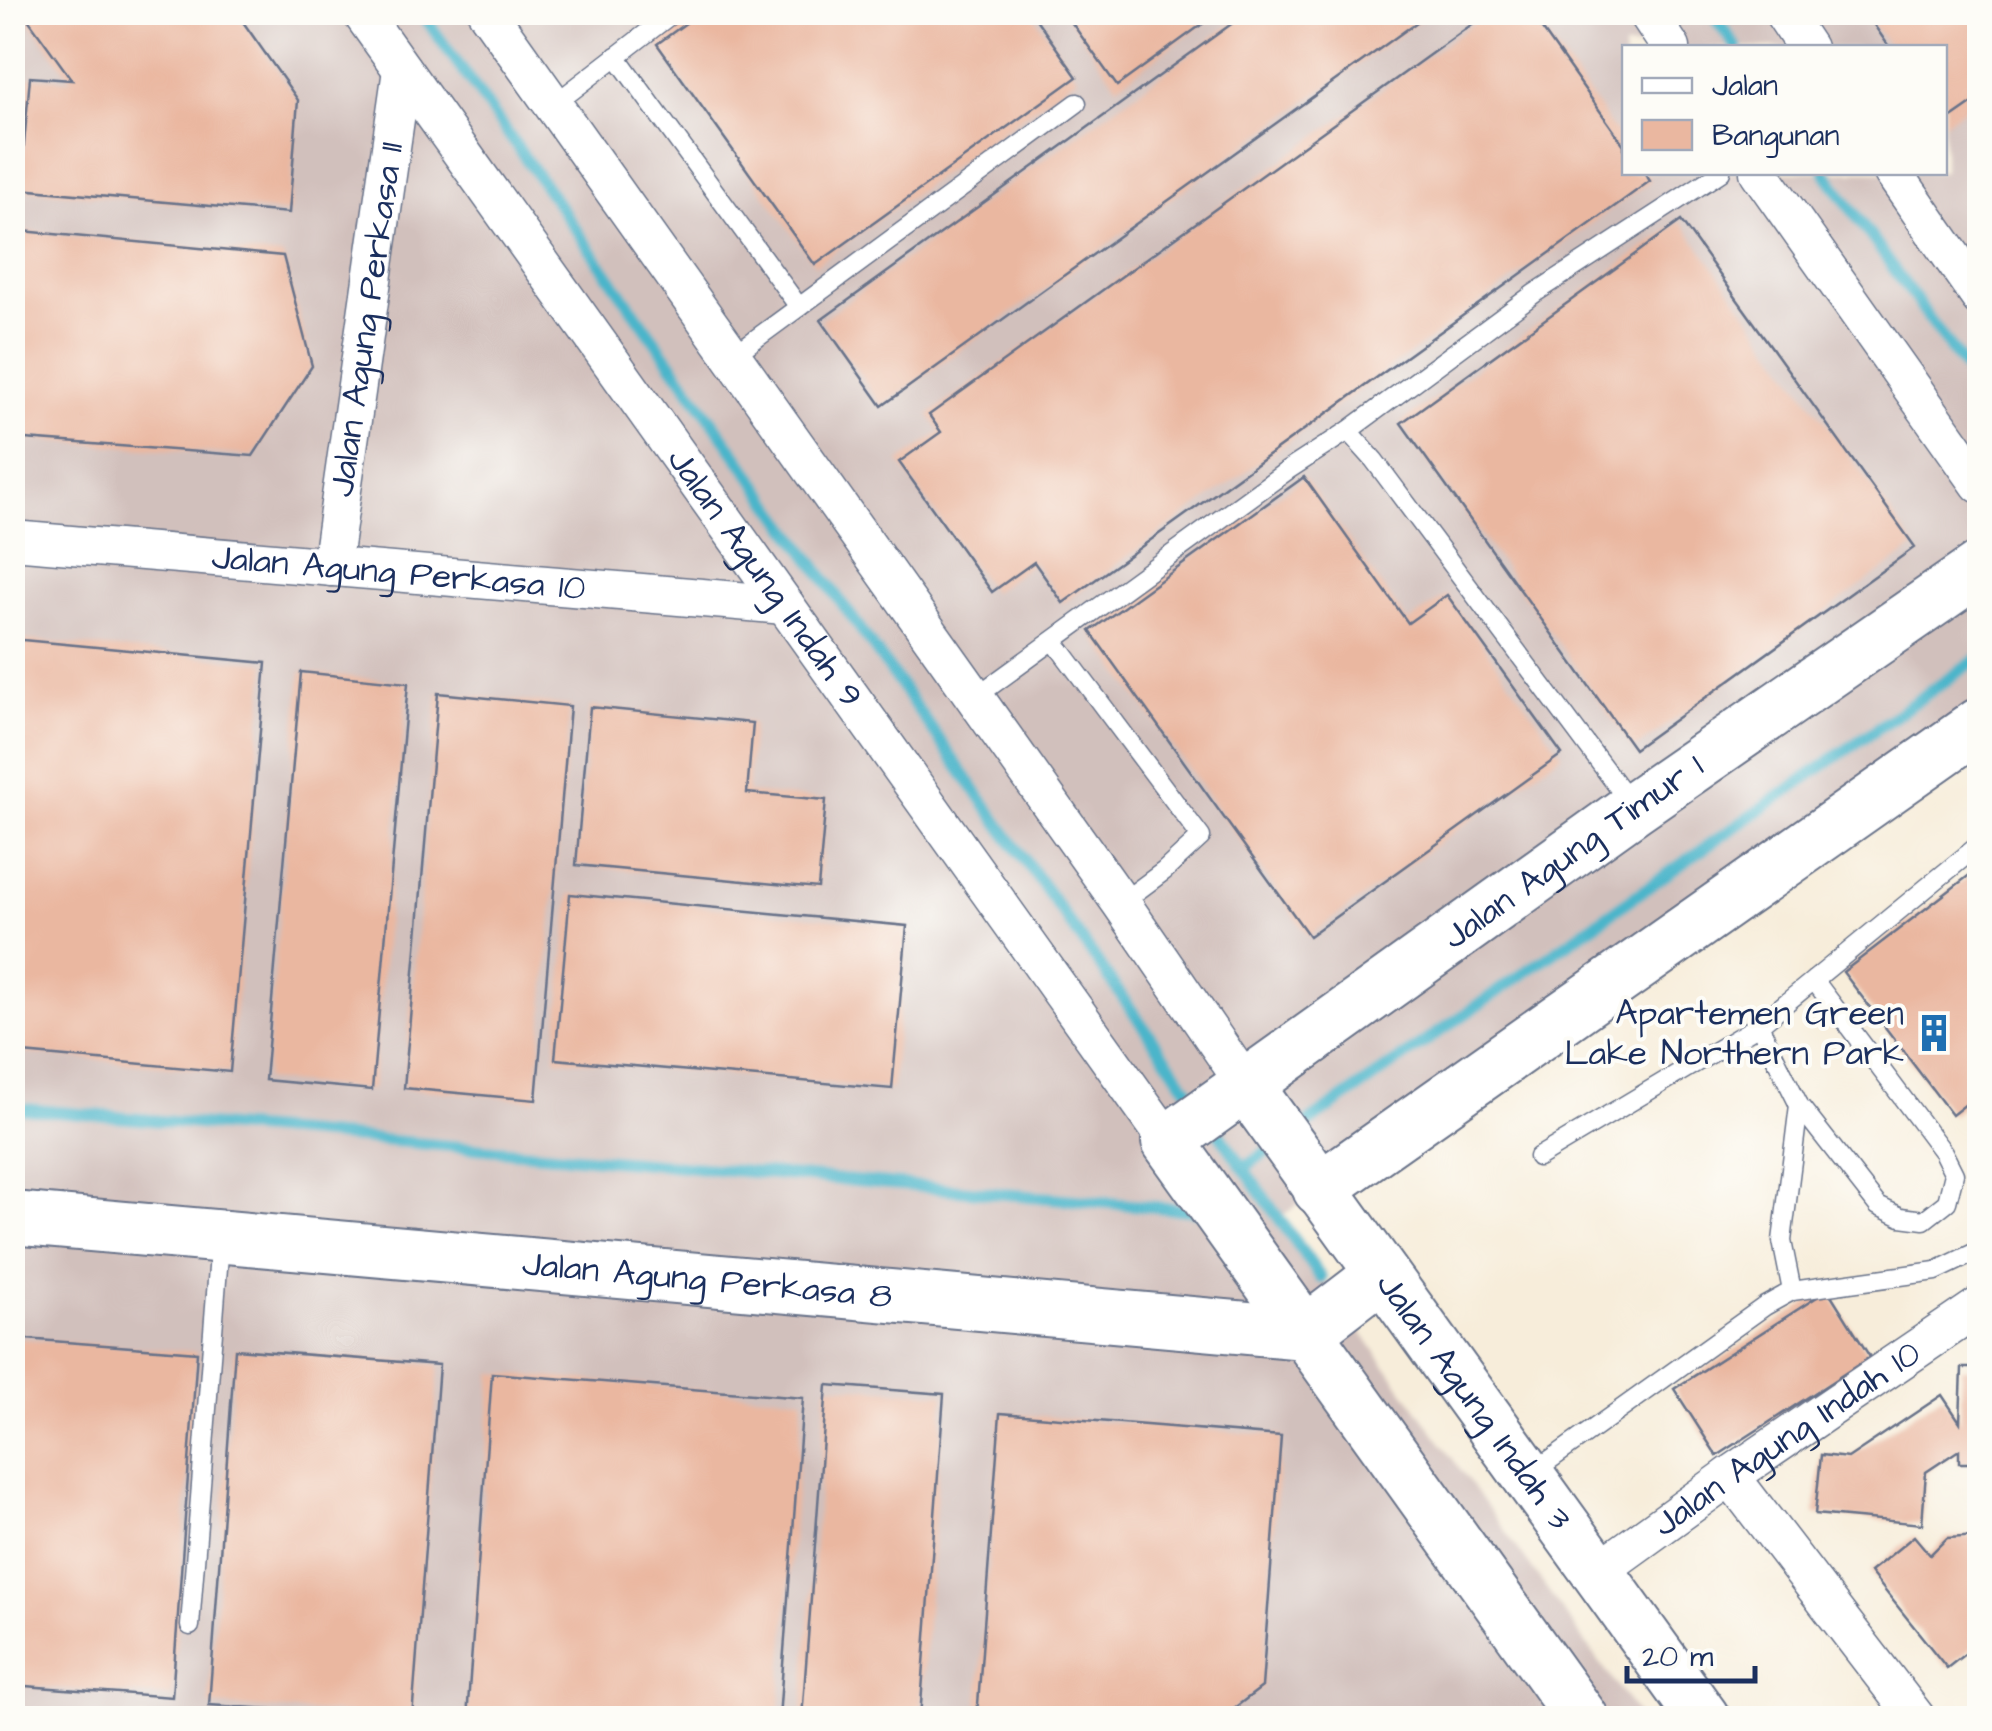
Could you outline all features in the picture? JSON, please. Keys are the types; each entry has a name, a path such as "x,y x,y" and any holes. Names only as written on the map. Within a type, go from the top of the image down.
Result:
{"street":[{"name":"Jalan Agung Indah 9","path":"361,12 785,605 1219,1109"},
{"path":"487,12 1121,903 1219,1109 1222,1216 1582,1718"},
{"path":"1646,12 1669,45"},
{"path":"1783,12 1805,45"},
{"name":"Jalan Agung Perkasa 11","path":"331,566 402,70"},
{"path":"1762,175 1980,484"},
{"path":"1895,175 1980,297"},
{"name":"Jalan Agung Perkasa 10","path":"12,540 785,605"},
{"name":"Jalan Agung Timur 1","path":"1219,1109 1633,808 1980,568"},
{"path":"1312,1180 1980,724"},
{"name":"Jalan Agung Indah 3","path":"1219,1109 1312,1180 1704,1718"},
{"name":"Jalan Agung Perkasa 8","path":"12,1218 1306,1333"},
{"path":"1306,1333 1382,1274"},
{"name":"Jalan Agung Indah 10","path":"1597,1572 1980,1306"},
{"path":"1730,1476 1916,1718"}],"lane":[{"path":"552,106 674,12"},
{"path":"616,56 799,307"},
{"path":"731,357 1077,103"},
{"path":"974,698 1535,293 1716,175"},
{"path":"1348,431 1374,460 1633,808"},
{"path":"1054,640 1200,837 1175,862 1121,903"},
{"path":"1538,1157 1759,1024 1980,844"},
{"path":"1759,1024 1798,1105 1878,1206 1900,1217 1924,1220 1947,1202 1954,1174 1943,1152 1814,980"},
{"path":"1792,1291 1782,1241 1798,1105"},
{"path":"190,1626 221,1237"},
{"path":"1529,1475 1764,1306 1792,1291 1936,1271 1980,1250"}],"shaded area":[{"path":"12,13 1979,13 1979,724 1279,1218 1640,1718 13,1718"}],"building":[{"path":"236,12 298,100 289,213 20,189 30,77 72,80 25,15"},
{"path":"701,12 1031,12 1077,77 815,265 657,44"},
{"path":"1064,12 1219,12 1117,86"},
{"path":"1248,12 1431,12 882,406 821,320"},
{"path":"1489,12 1530,12 1622,142 1622,175 1646,175 1650,181 1063,603 1034,562 992,592 899,462 941,432 929,415"},
{"path":"1865,12 1980,12 1980,98 1947,121 1947,45 1888,45"},
{"path":"1681,221 1915,547 1634,749 1401,423"},
{"path":"12,230 283,256 312,366 253,456 12,438"},
{"path":"1304,477 1408,623 1447,595 1562,754 1309,936 1090,631"},
{"path":"12,639 266,663 230,1072 12,1052"},
{"path":"301,672 408,683 372,1090 265,1080"},
{"path":"438,693 570,706 536,1100 404,1088"},
{"path":"590,707 753,723 747,793 826,800 818,888 576,865"},
{"name":"Apartemen Green Lake Northern Park","path":"1980,867 1980,1093 1952,1115 1843,972"},
{"path":"570,894 907,926 892,1089 555,1059"},
{"path":"1828,1290 1870,1357 1717,1456 1674,1389"},
{"path":"12,1338 197,1352 172,1697 12,1685"},
{"path":"235,1349 439,1365 412,1718 209,1705"},
{"path":"1962,1368 1980,1368 1980,1463 1959,1463 1959,1450 1926,1472 1922,1524 1815,1514 1821,1455 1848,1458 1942,1395 1960,1422"},
{"path":"492,1373 803,1398 779,1718 467,1718"},
{"path":"827,1385 944,1394 920,1718 802,1718"},
{"path":"1000,1413 1281,1436 1262,1687 1221,1718 977,1718"},
{"path":"1914,1536 1930,1555 1947,1538 1980,1536 1980,1598 1972,1606 1980,1616 1980,1642 1947,1668 1870,1572"}],"waterway":[{"path":"421,12 1200,1106"},
{"path":"1712,12 1735,45"},
{"path":"1827,175 1980,390"},
{"path":"1295,1132 1980,657"},
{"path":"12,1108 1201,1211"},
{"path":"1211,1122 1321,1278"},
{"path":"1244,1168 1274,1146"}],"place":[{"name":"Apartemen Green Lake Northern Park","path":"1934,1033"}]}
